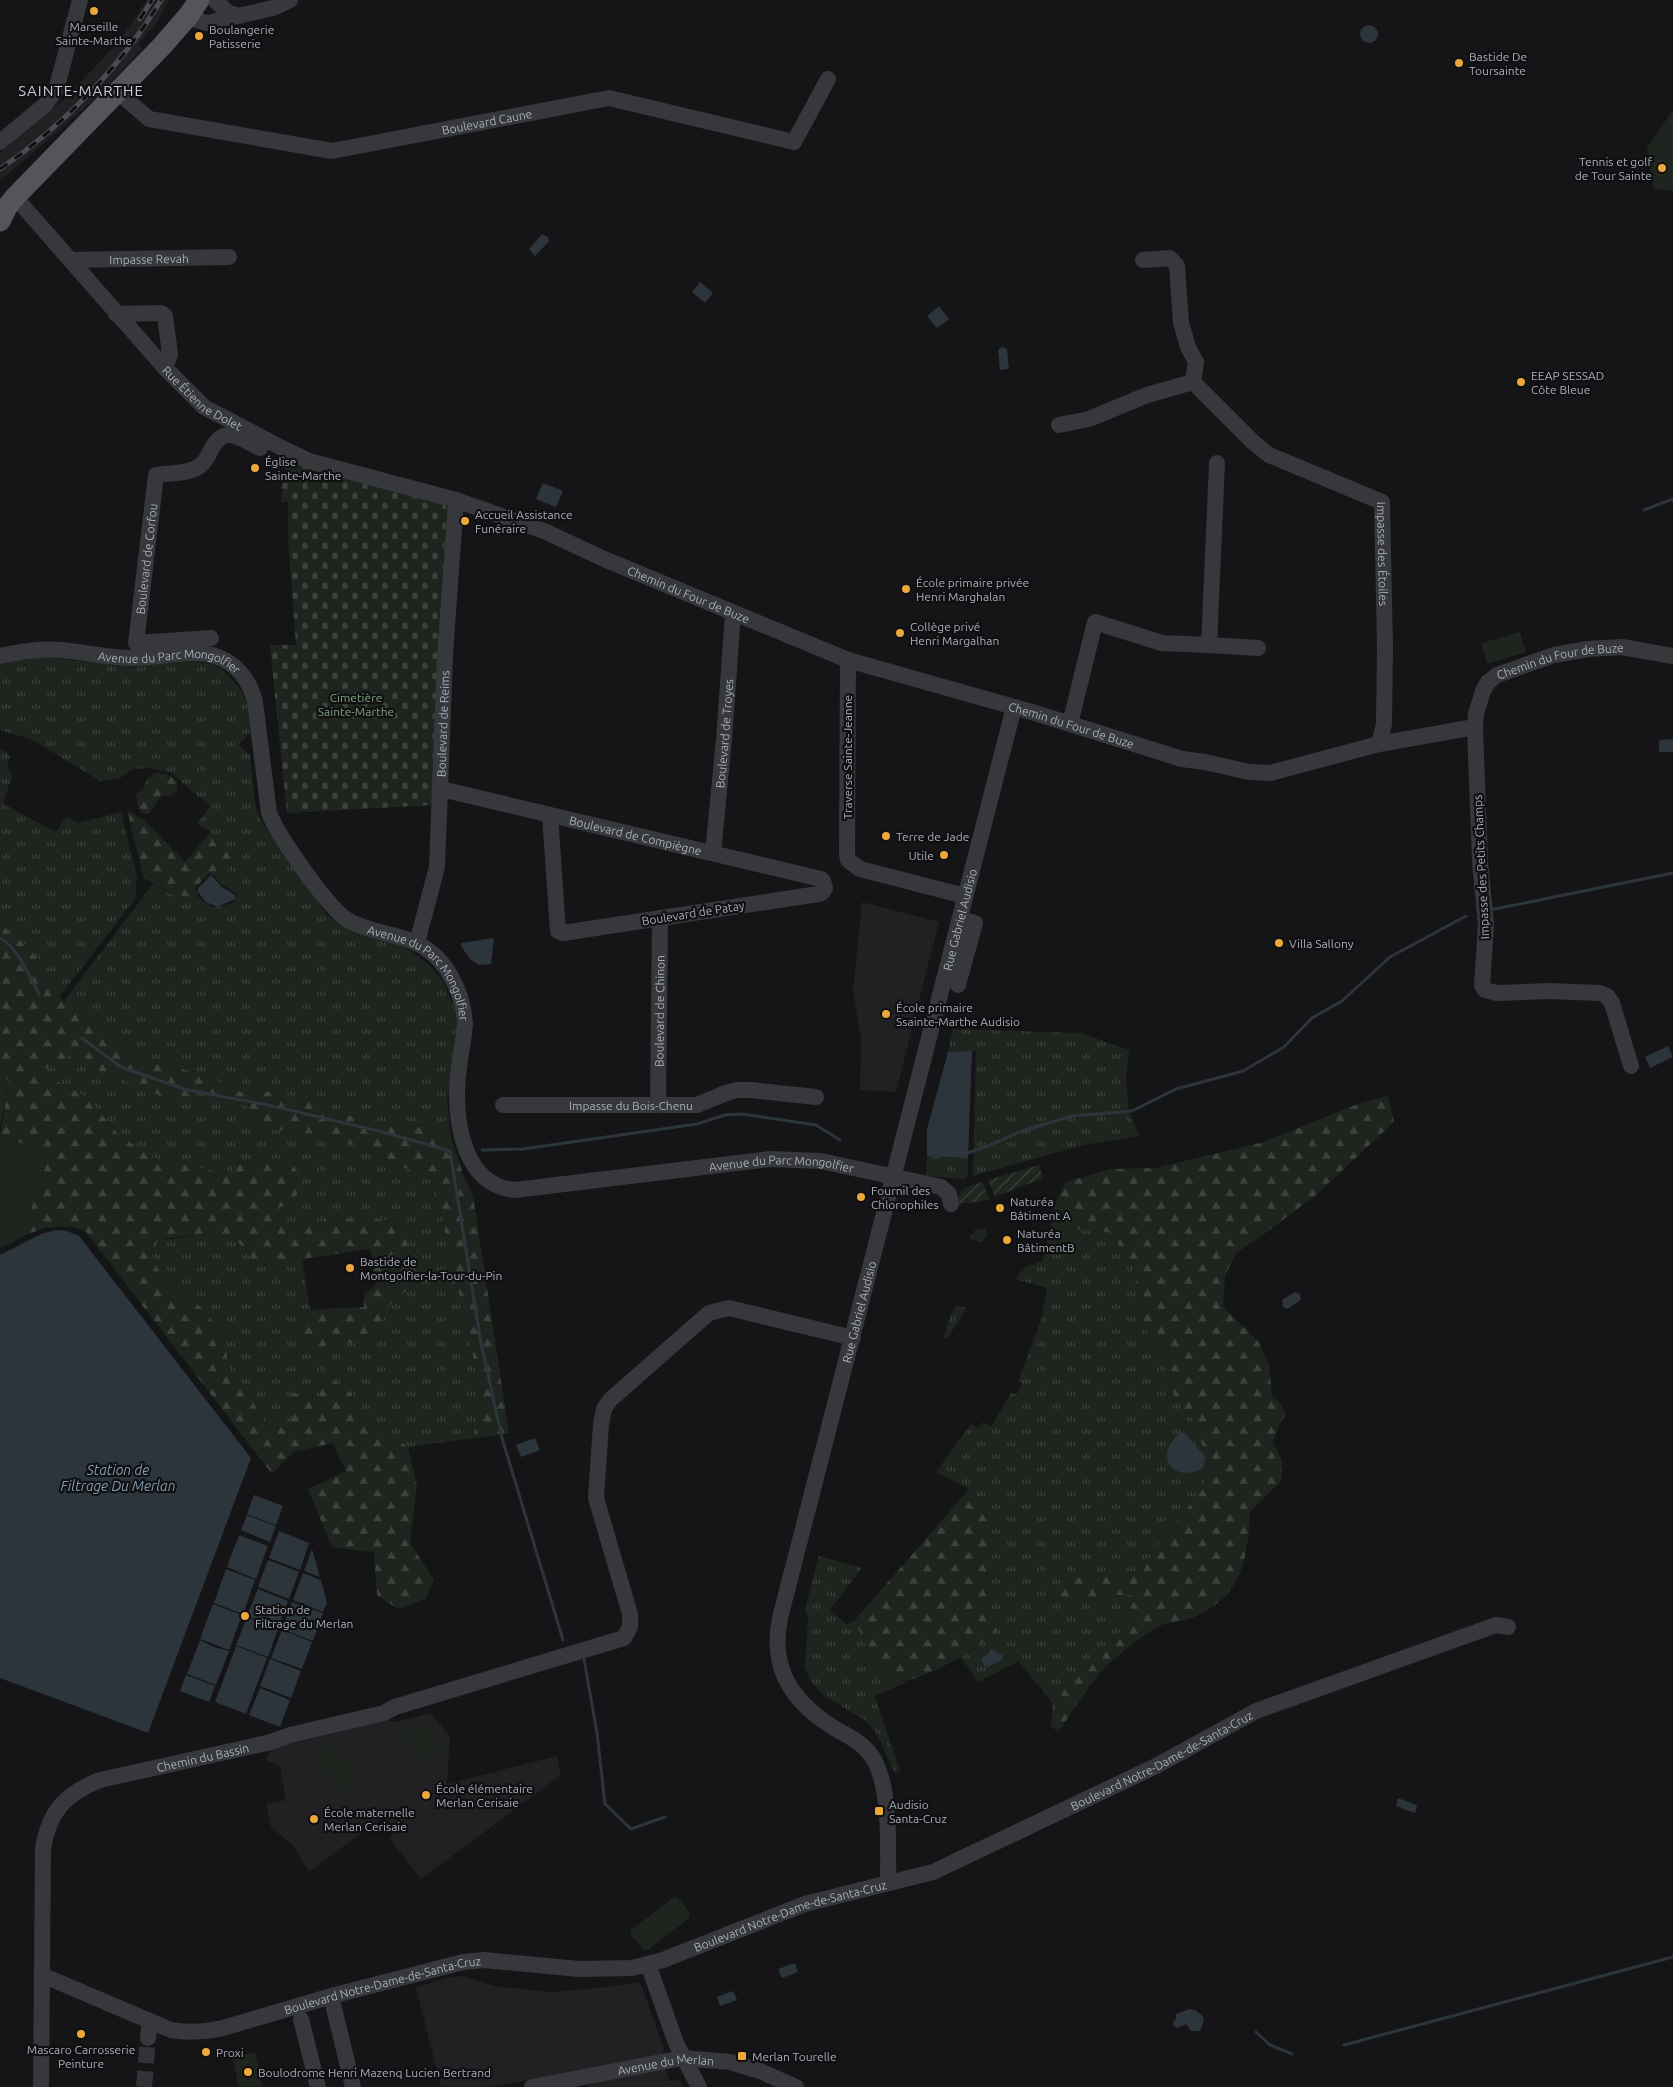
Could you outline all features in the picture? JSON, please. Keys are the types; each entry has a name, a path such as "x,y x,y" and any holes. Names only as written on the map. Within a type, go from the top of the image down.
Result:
{"main road":[{"path":"0,221 15,197 162,46 194,7"}],"street":[{"path":"0,142 45,105 56,90 80,0"},
{"path":"215,0 228,12 239,16"},
{"path":"194,7 196,20 207,23 273,8 290,0"},
{"name":"Boulevard Caune","path":"117,91 149,119 332,151 609,98 794,142 828,80"},
{"name":"Rue Étienne Dolet","path":"15,197 116,314 165,368 204,407 309,461 456,500"},
{"name":"Impasse Revah","path":"70,260 229,257"},
{"path":"1059,425 1089,419 1147,395 1193,382 1196,362 1188,346 1182,323 1177,266 1170,258 1143,260"},
{"path":"116,314 161,313 165,316 170,354 165,368"},
{"name":"Impasse des Étoiles","path":"1193,382 1253,442 1270,455 1382,502 1384,724 1379,744"},
{"name":"Boulevard de Corfou","path":"211,638 136,644 156,475 192,470 201,466 217,438 223,435 231,435 274,455 279,454 282,448"},
{"path":"1209,645 1217,463"},
{"name":"Chemin du Four de Buze","path":"456,500 544,531 604,559 848,660 1014,707 1182,759 1250,772 1270,773 1379,744 1475,727 1480,698 1488,682 1497,675 1554,655 1588,649 1622,647 1673,656"},
{"name":"Boulevard de Reims","path":"417,943 437,867 444,683 456,500"},
{"name":"Boulevard de Troyes","path":"713,853 733,613"},
{"path":"1070,724 1095,622 1162,643 1258,648"},
{"name":"Avenue du Parc Mongolfier","path":"0,656 45,649 132,658 204,654 216,656 236,667 248,682 255,702 267,802 273,823 328,901 350,922 417,943 440,962 450,974 457,987 464,1014 464,1031 457,1091 458,1109 465,1148 473,1166 482,1177 502,1189 515,1190 770,1159 821,1161 941,1187 949,1194 950,1204"},
{"name":"Traverse Sainte-Jeanne","path":"848,660 848,860 860,869 965,896"},
{"name":"Rue Gabriel Audisio","path":"888,1882 885,1803 874,1759 867,1749 855,1739 831,1726 800,1701 784,1677 777,1653 780,1620 1014,707"},
{"name":"Impasse des Petits Champs","path":"1475,727 1480,862 1486,924 1482,986 1485,990 1498,993 1549,991 1600,993 1607,996 1612,1003 1631,1066"},
{"name":"Boulevard de Compiègne","path":"441,789 820,879 823,881 825,888"},
{"name":"Boulevard de Patay","path":"550,815 558,932 563,933 818,894 822,893 825,888"},
{"name":"Boulevard de Chinon","path":"658,1105 660,918"},
{"path":"958,985 975,923 960,918"},
{"name":"Impasse du Bois-Chenu","path":"503,1105 697,1105 737,1090 816,1097"},
{"name":"Chemin du Bassin","path":"41,2087 42,1863 45,1836 54,1814 66,1799 84,1786 100,1780 271,1742 290,1735 384,1713 395,1707 624,1638 630,1627 630,1614 596,1498 601,1424 604,1409 610,1400 709,1313 718,1309 729,1308 852,1338"},
{"name":"Boulevard Notre-Dame-de-Santa-Cruz","path":"42,1975 149,2030 204,2032 331,1996 463,1962 484,1960 579,1969 632,1968 648,1964 804,1904 933,1872 1156,1766 1256,1711 1496,1625 1508,1627"},
{"path":"648,1964 682,2058 699,2087"},
{"path":"331,1996 353,2087"},
{"path":"301,2019 318,2087"},
{"name":"Avenue du Merlan","path":"532,2087 682,2058 730,2062 760,2071 796,2087"}],"shaded area":[{"path":"147,0 169,0 156,24 139,43 142,49 96,98 0,181 0,153 66,98 120,40"},
{"name":"École primaire Ssainte-Marthe Audisio","path":"862,902 939,922 896,1092 860,1090 861,1038 853,990"},
{"name":"École élémentaire Merlan Cerisaie","path":"430,1713 450,1736 447,1784 557,1756 561,1775 421,1879 389,1838 397,1831 384,1816 309,1872 293,1846 271,1827 266,1804 286,1800 280,1767 265,1759 273,1748 387,1720 396,1722"},
{"path":"462,1976 494,1986 553,1992 639,1982 664,2049 662,2054 669,2081 680,2079 683,2087 588,2087 584,2069 493,2087 441,2087 416,1987 446,1978"}],"green space":[{"name":"Tennis et golf de Tour Sainte","path":"1673,110 1673,191 1654,189 1647,148"},
{"name":"Cimetière Sainte-Marthe","path":"285,454 442,502 447,508 439,624 433,805 287,813 270,645 296,645 288,540 288,502 281,502 283,489 280,488 286,477 285,467 279,464"},
{"path":"1520,632 1526,652 1487,664 1481,643"},
{"path":"43,657 134,667 189,661 212,664 225,672 242,691 248,709 250,732 239,745 250,755 255,804 263,824 327,915 354,933 398,945 413,952 431,967 444,983 454,1008 457,1026 447,1102 451,1137 425,1125 402,1127 334,1112 317,1100 265,1091 240,1092 200,1073 140,1060 92,1020 64,1001 153,884 184,900 199,898 213,908 234,903 237,894 222,884 233,857 211,832 197,824 210,806 171,773 149,768 132,769 119,779 100,781 33,740 0,730 0,664"},
{"path":"0,749 7,752 10,757 7,765 12,775 3,804 56,832 66,817 78,823 121,812 137,877 135,899 59,997 33,952 0,923"},
{"path":"155,772 166,774 177,780 177,790 170,796 161,795 149,814 142,813 138,806 136,794 143,790 147,779"},
{"path":"127,810 145,821 185,862 211,832 233,857 222,884 210,872 195,888 199,898 184,900 144,878"},
{"path":"0,923 33,952 59,997 92,1020 140,1060 200,1073 240,1092 265,1091 317,1100 334,1112 402,1127 425,1125 451,1137 463,1174 473,1196 509,1433 473,1438 478,1414 480,1387 440,1209 434,1193 433,1180 332,1136 256,1127 246,1105 194,1091 182,1105 94,1068 76,1049 59,1063 38,1071 88,1098 116,1132 150,1157 228,1174 245,1160 286,1159 302,1176 295,1201 267,1212 284,1226 317,1225 326,1218 387,1220 405,1234 409,1257 408,1289 387,1309 383,1321 382,1338 362,1343 335,1343 314,1349 298,1342 302,1327 310,1310 364,1307 364,1294 375,1286 371,1249 302,1259 292,1255 283,1264 257,1264 233,1236 213,1233 158,1239 152,1256 166,1286 201,1307 226,1337 227,1361 233,1378 250,1398 269,1427 292,1428 292,1393 319,1399 322,1371 351,1393 352,1409 408,1447 417,1486 410,1543 434,1580 426,1599 398,1609 377,1595 374,1552 332,1547 308,1489 346,1471 333,1443 293,1452 272,1474 85,1231 61,1226 41,1229 0,1248 42,1151 0,1136 9,1081 0,1075"},
{"path":"953,1029 1081,1033 1129,1050 1126,1080 1129,1114 1140,1136 1083,1145 973,1176 976,1051 948,1052"},
{"path":"76,1049 94,1068 182,1104 194,1091 246,1105 256,1127 332,1136 433,1180 434,1193 440,1209 480,1387 496,1435 408,1447 352,1409 322,1372 319,1399 292,1394 293,1428 269,1427 250,1398 233,1378 227,1361 225,1336 201,1307 166,1286 152,1256 158,1239 213,1233 233,1236 257,1264 292,1255 302,1259 310,1310 302,1327 314,1349 335,1343 362,1343 382,1337 383,1321 387,1309 395,1299 408,1289 409,1257 317,1225 284,1226 267,1212 245,1160 228,1174 150,1157 116,1132 88,1098 38,1071 59,1063"},
{"path":"0,1075 9,1081 0,1127"},
{"path":"1388,1096 1394,1122 1316,1195 1236,1253 1225,1276 1223,1307 1258,1341 1269,1364 1272,1395 1280,1403 1286,1414 1279,1424 1273,1443 1282,1460 1282,1480 1250,1512 1247,1546 1239,1575 1232,1588 1209,1609 1192,1618 1159,1626 1118,1655 1097,1676 1058,1732 1051,1726 1053,1704 1064,1687 1083,1671 1124,1628 1135,1595 1106,1595 1092,1602 1055,1602 1062,1586 1082,1576 1127,1577 1143,1568 1162,1540 1205,1486 1208,1462 1194,1421 1174,1397 1168,1358 1146,1330 1131,1260 1108,1232 1074,1229 1052,1221 1056,1201 1066,1182 1111,1169 1155,1168 1264,1142 1360,1103"},
{"path":"0,1136 50,1153 22,1237 0,1248"},
{"path":"927,1156 968,1158 968,1176 965,1179 926,1176"},
{"path":"1039,1165 1043,1178 995,1197 988,1180"},
{"path":"983,1182 989,1199 955,1204 959,1194 965,1188"},
{"path":"1052,1221 1074,1229 1108,1232 1131,1260 1146,1330 1168,1358 1174,1397 1194,1421 1208,1462 1205,1487 1162,1540 1143,1568 1127,1577 1082,1576 1092,1602 1106,1595 1135,1595 1124,1628 1083,1671 1064,1687 1053,1704 1019,1661 978,1682 961,1657 998,1631 986,1615 987,1561 992,1522 969,1489 936,1472 971,1424 978,1428 983,1422 991,1427 1011,1393 1017,1394 1022,1383 1018,1381 1041,1320 1047,1288 1015,1279 1026,1267 1043,1261"},
{"path":"985,1228 987,1236 982,1242 970,1239 969,1235 975,1233 974,1230"},
{"path":"956,1305 966,1308 947,1338 944,1338 948,1322"},
{"path":"969,1489 992,1522 987,1561 986,1615 998,1631 975,1648 934,1671 920,1677 893,1683 874,1667 855,1620"},
{"path":"819,1556 862,1568 830,1610 847,1625 855,1620 874,1667 893,1683 906,1682 875,1696 900,1772 895,1772 892,1768 877,1734 865,1720 823,1695 810,1680 805,1667 808,1619 805,1609"},
{"path":"421,1722 443,1751 426,1764 404,1734"},
{"path":"333,1744 359,1779 339,1793 313,1758"},
{"path":"674,1897 677,1897 690,1913 689,1918 648,1950 644,1950 630,1934 631,1930"},
{"name":"Boulodrome Henri Mazenq Lucien Bertrand","path":"255,2052 263,2087 239,2087 232,2058"}],"water":[{"path":"1369,25 1375,28 1378,34 1375,40 1369,43 1363,40 1360,34 1363,28"},
{"path":"542,234 548,237 549,241 535,256 529,249"},
{"path":"700,282 713,293 705,303 692,292"},
{"path":"939,306 949,319 937,328 927,316"},
{"path":"1002,347 1007,349 1009,369 1000,370 998,350"},
{"path":"543,483 563,491 556,507 536,499"},
{"path":"1673,739 1673,752 1659,752 1659,740"},
{"path":"211,875 222,887 235,895 235,899 217,907 206,902 198,892 198,888"},
{"path":"494,938 491,964 479,965 470,959 461,946 461,943"},
{"path":"1668,1046 1673,1057 1650,1068 1645,1057"},
{"path":"972,1051 968,1158 927,1156 927,1129 948,1052"},
{"name":"Station de Filtrage Du Merlan","path":"56,1230 67,1231 79,1236 251,1458 148,1733 0,1678 0,1255 41,1234"},
{"path":"1295,1292 1300,1294 1301,1300 1287,1309 1283,1307 1282,1300"},
{"path":"1180,1432 1186,1433 1205,1458 1203,1468 1198,1471 1181,1472 1169,1463 1167,1457 1168,1450"},
{"path":"535,1438 540,1450 521,1457 516,1445"},
{"path":"254,1495 283,1506 276,1525 247,1514"},
{"path":"247,1515 276,1526 270,1542 241,1530"},
{"path":"279,1531 309,1543 300,1570 269,1558"},
{"path":"239,1535 268,1546 256,1579 227,1567"},
{"path":"312,1549 320,1577 304,1571"},
{"path":"268,1560 299,1572 289,1599 258,1587"},
{"path":"226,1569 255,1580 243,1614 214,1603"},
{"path":"303,1573 321,1580 327,1603 323,1612 293,1600"},
{"path":"258,1589 288,1601 278,1628 247,1616"},
{"path":"292,1602 323,1613 313,1641 282,1629"},
{"path":"213,1604 242,1615 229,1650 200,1639"},
{"path":"247,1617 278,1629 268,1657 236,1645"},
{"path":"282,1630 312,1642 302,1669 271,1658"},
{"path":"200,1640 214,1647 229,1651 216,1685 187,1674"},
{"path":"236,1646 267,1658 246,1714 215,1702"},
{"path":"992,1649 1002,1655 1003,1659 988,1667 984,1666 981,1658"},
{"path":"270,1659 301,1671 291,1698 260,1686"},
{"path":"186,1675 215,1686 209,1702 180,1691"},
{"path":"260,1688 290,1700 280,1727 249,1715"},
{"path":"1398,1798 1417,1805 1415,1813 1396,1806"},
{"path":"795,1963 798,1972 782,1978 778,1969"},
{"path":"733,1991 737,2000 720,2006 717,1997"},
{"path":"1189,2009 1195,2010 1203,2016 1204,2021 1200,2031 1191,2031 1186,2024 1177,2028 1173,2025 1176,2014"}],"waterway":[{"path":"1644,510 1673,499"},
{"path":"1490,910 1673,873"},
{"path":"964,1154 1022,1131 1072,1116 1132,1111 1176,1089 1243,1071 1284,1047 1312,1018 1342,1001 1390,957 1466,916"},
{"path":"0,938 18,956 39,994"},
{"path":"82,1038 121,1067 187,1090 268,1105 379,1131 450,1151 481,1343 502,1438 563,1640"},
{"path":"482,1150 523,1149 697,1124 725,1115 742,1114 816,1125 840,1140"},
{"path":"584,1659 597,1733 605,1804 631,1829 665,1817"},
{"path":"1344,2045 1673,1957"},
{"path":"1256,2032 1270,2045 1292,2054"}],"tunnel":[{"path":"144,2087 148,2038"}],"railway":[{"path":"140,19 152,0"},
{"path":"0,169 46,134 90,93 128,48 161,0"}],"place":[{"name":"Marseille Sainte-Marthe","path":"94,11"},
{"name":"Boulangerie Patisserie","path":"199,36"},
{"name":"Bastide De Toursainte","path":"1459,63"},
{"name":"Tennis et golf de Tour Sainte","path":"1662,168"},
{"name":"EEAP SESSAD Côte Bleue","path":"1521,382"},
{"name":"Église Sainte-Marthe","path":"255,468"},
{"name":"Accueil Assistance Funéraire","path":"465,521"},
{"name":"École primaire privée Henri Marghalan","path":"906,589"},
{"name":"Collège privé Henri Margalhan","path":"900,633"},
{"name":"Terre de Jade","path":"886,836"},
{"name":"Utile","path":"944,855"},
{"name":"Villa Sallony","path":"1279,943"},
{"name":"École primaire Ssainte-Marthe Audisio","path":"886,1014"},
{"name":"Fournil des Chlorophiles","path":"861,1197"},
{"name":"Naturéa Bâtiment A","path":"1000,1208"},
{"name":"Naturéa BâtimentB","path":"1007,1240"},
{"name":"Bastide de Montgolfier-la-Tour-du-Pin","path":"350,1268"},
{"name":"Station de Filtrage du Merlan","path":"245,1616"},
{"name":"École élémentaire Merlan Cerisaie","path":"426,1795"},
{"name":"Audisio Santa-Cruz","path":"879,1811"},
{"name":"École maternelle Merlan Cerisaie","path":"314,1819"},
{"name":"Mascaro Carrosserie Peinture","path":"81,2034"},
{"name":"Proxi","path":"206,2052"},
{"name":"Merlan Tourelle","path":"742,2056"},
{"name":"Boulodrome Henri Mazenq Lucien Bertrand","path":"248,2072"}],"district":[{"name":"SAINTE-MARTHE","path":"81,90"}]}
